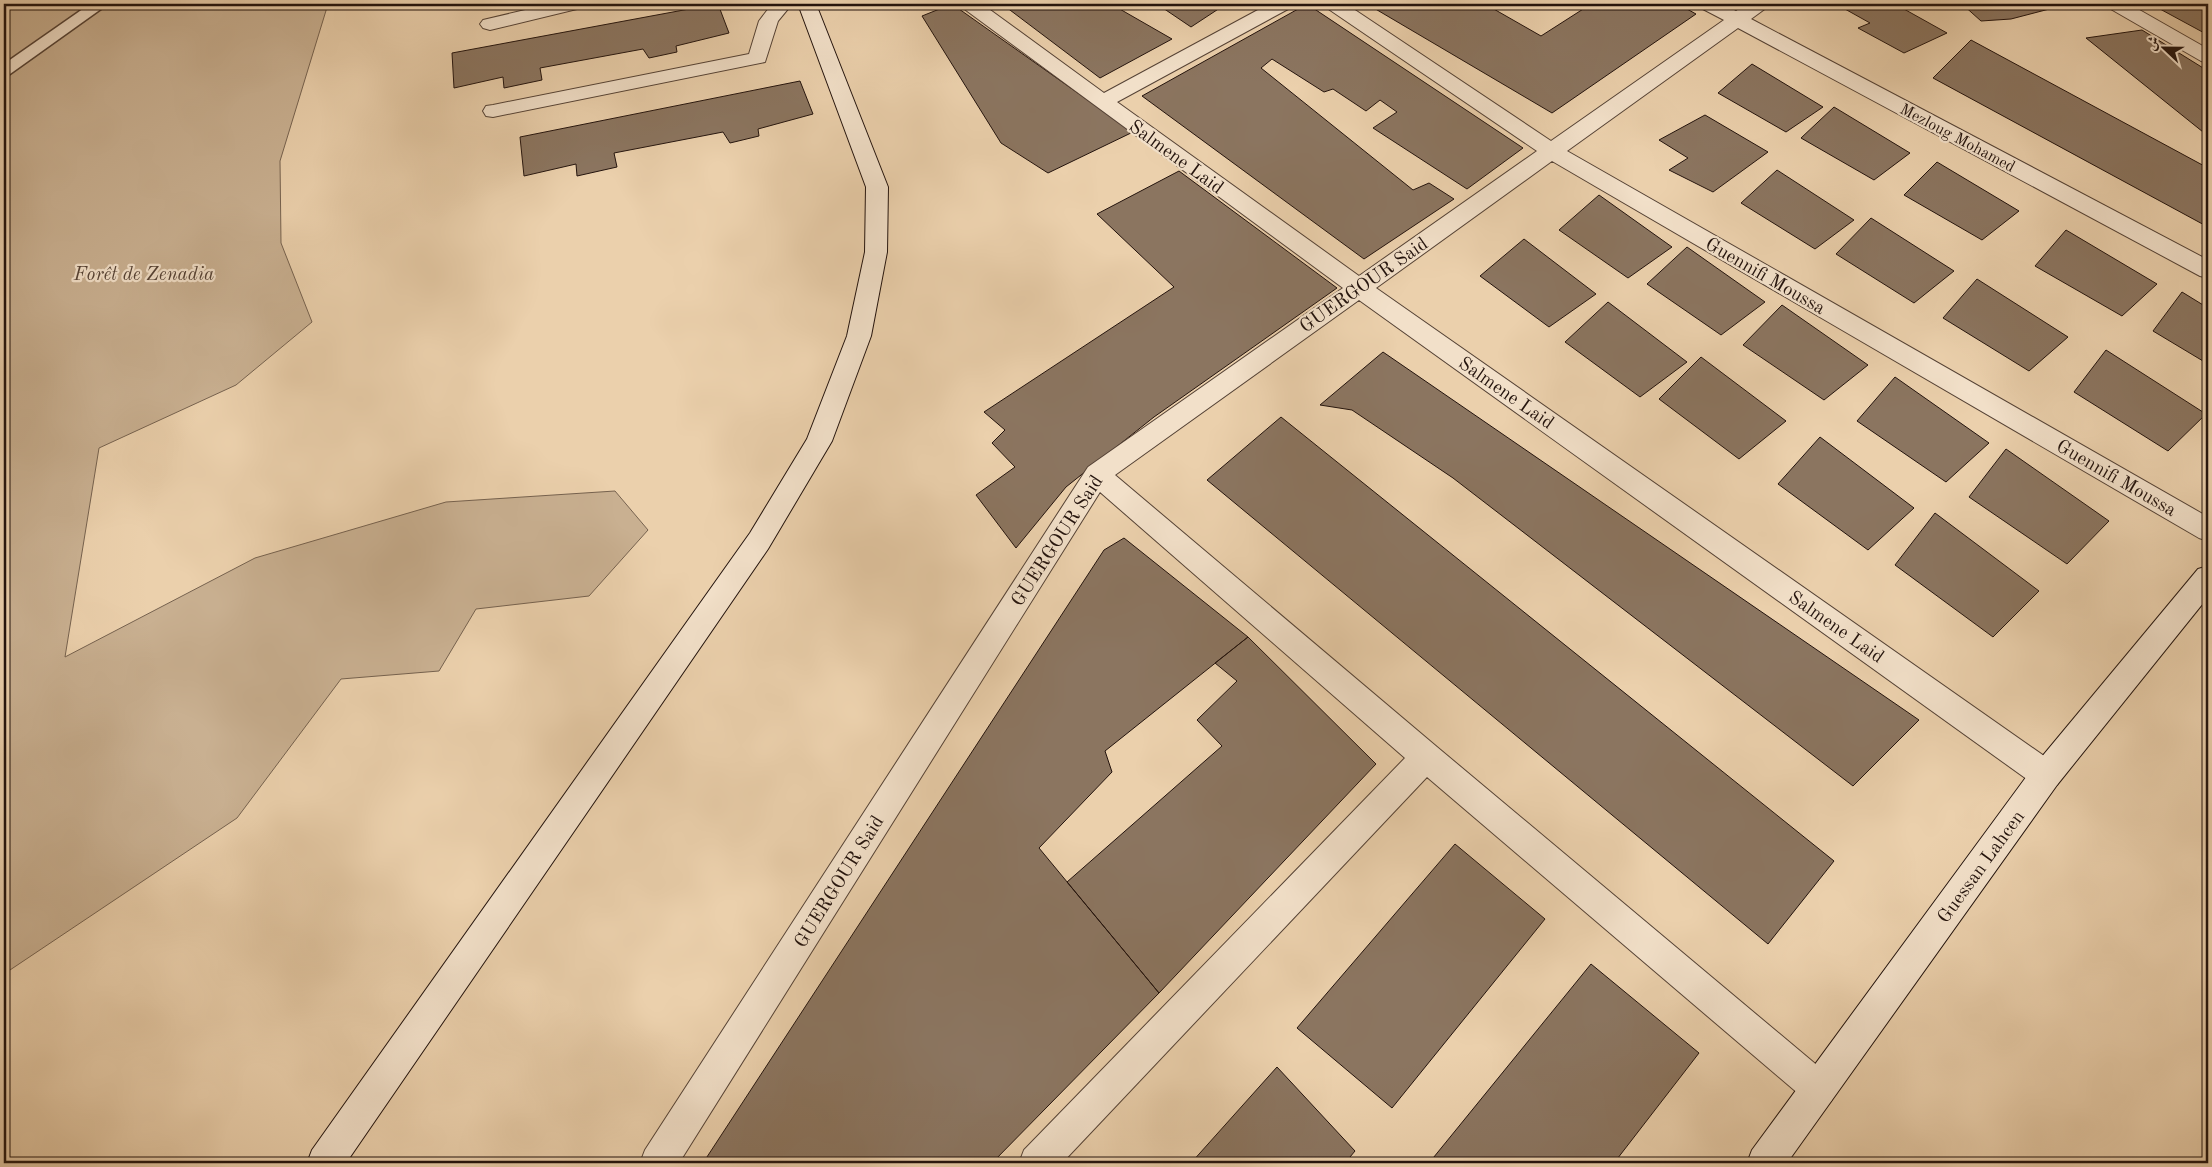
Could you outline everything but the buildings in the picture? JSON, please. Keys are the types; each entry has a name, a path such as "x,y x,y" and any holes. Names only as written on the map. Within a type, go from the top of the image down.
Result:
{"street":[{"path":"490,24 574,4"},
{"path":"493,111 758,58 762,34 775,10 783,4"},
{"path":"325,1163 759,542 819,441 859,336 876,252 877,187 806,4"},
{"name":"Salmene Laid","path":"970,4 1102,102 1359,287 2046,775"},
{"path":"1102,102 1284,4"},
{"name":"Guennifi Moussa","path":"1334,4 1551,151 2208,530"},
{"name":"Mezloug Mohamed","path":"1708,4 2208,270"},
{"name":"GUERGOUR Said","path":"658,1163 1097,474 1735,19 1759,4"},
{"path":"2125,5 2208,58"},
{"path":"1097,474 1426,757 1819,1089"},
{"name":"Guessan Lahcen","path":"1765,1163 2046,775 2208,578"},
{"path":"1037,1163 1426,757"}],"lane":[{"path":"4,71 100,4"}],"green space":[{"name":"Forêt de Zenadia","path":"4,4 328,4 280,161 281,243 312,322 236,385 99,448 65,657 255,558 446,502 615,491 648,530 589,596 476,609 439,671 341,679 237,818 4,974"}]}
